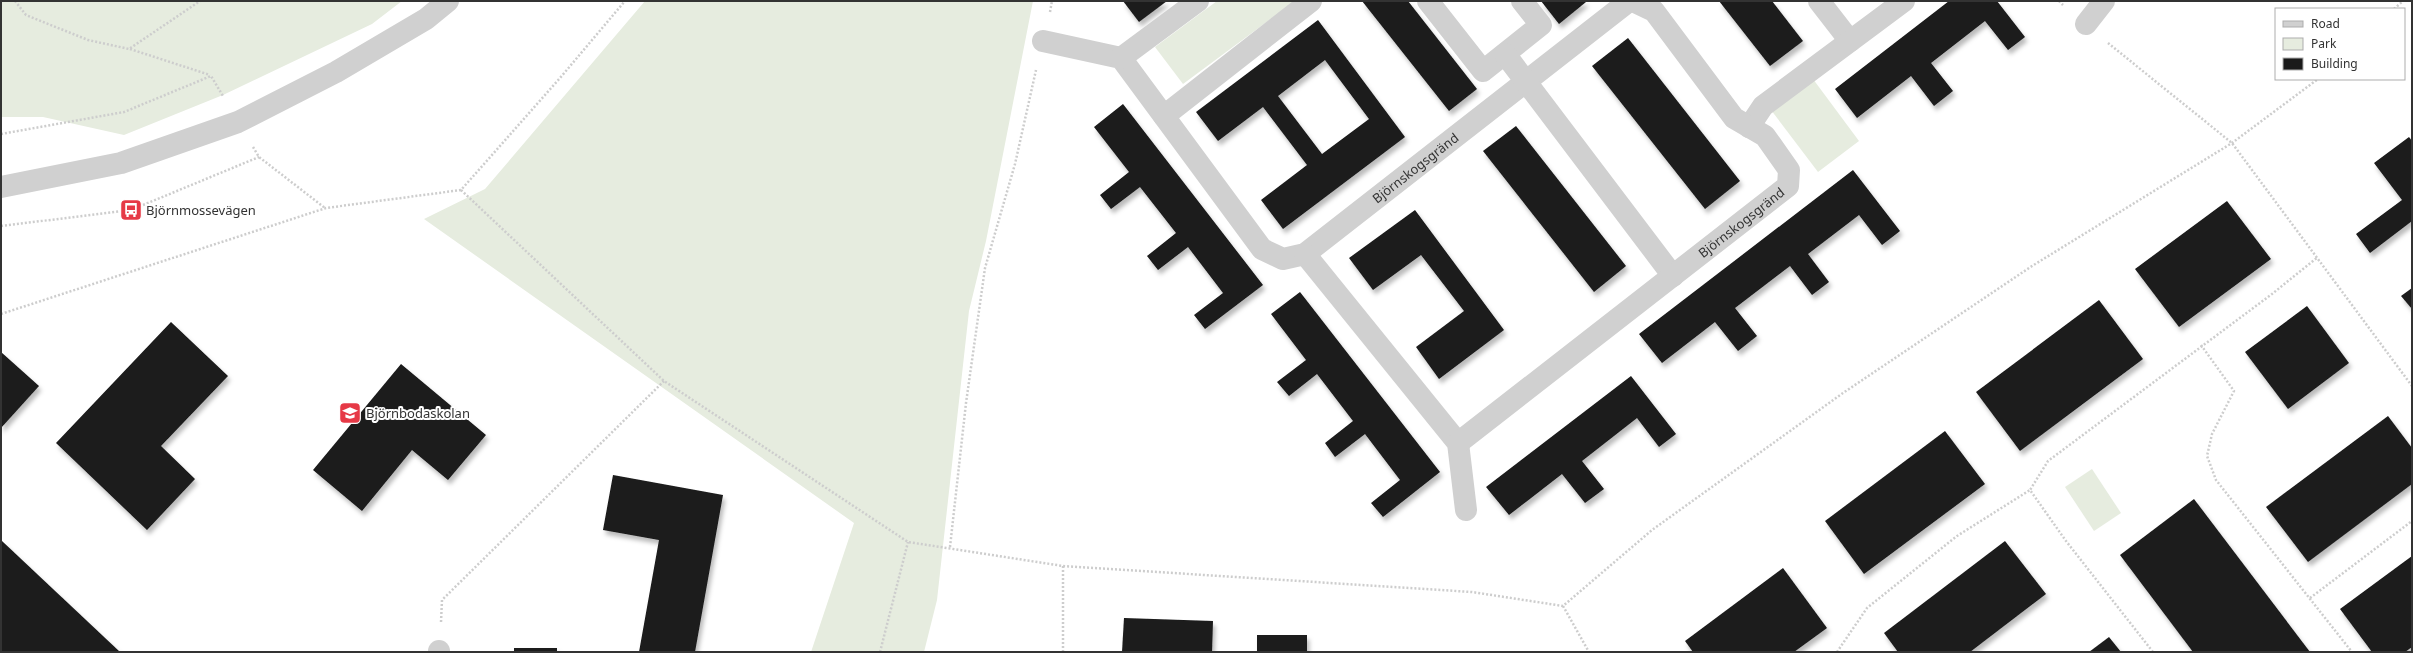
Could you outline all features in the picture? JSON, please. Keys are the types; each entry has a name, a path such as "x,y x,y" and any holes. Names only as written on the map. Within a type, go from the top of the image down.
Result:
{"street":[{"path":"1,187 121,163 238,122 336,72 426,19 448,1"},
{"path":"1043,41 1121,58 1198,1"},
{"path":"1164,116 1311,1"},
{"path":"1428,1 1483,71 1541,25 1522,1"},
{"name":"Björnskogsgränd","path":"1121,58 1262,249 1283,259 1305,254 1629,1"},
{"name":"Björnskogsgränd","path":"1458,443 1788,186 1789,170 1765,136 1734,118 1654,11 1633,1"},
{"path":"1819,1 1850,41"},
{"path":"1749,127 1762,106 1904,1"},
{"path":"2086,24 2104,1"},
{"path":"1505,54 1673,276"},
{"path":"1305,254 1458,443 1466,510"}],"path":[{"path":"15,1 26,15 88,40 129,49 211,76"},
{"path":"129,49 200,1"},
{"path":"1,314 326,208 461,190 625,1"},
{"path":"950,547 966,403 985,268 1015,164 1052,1"},
{"path":"2059,1 2232,143 2318,257 2412,386"},
{"path":"2395,8 2403,1"},
{"path":"461,190 664,381 908,542 950,547 1063,566 1472,592 1562,606 1652,530 1843,393 2032,266 2232,143 2317,80"},
{"path":"1,226 131,210 259,157"},
{"path":"1837,652 1867,608 1957,536 2030,490 2048,461 2318,257"},
{"path":"2201,345 2234,391 2212,434 2207,456 2216,480 2352,652"},
{"path":"439,652 442,600 664,381"},
{"path":"2030,490 2066,541 2153,652"},
{"path":"2310,598 2412,521"},
{"path":"880,652 908,542"},
{"path":"1063,566 1063,652"},
{"path":"1562,606 1589,652"}],"green space":[{"path":"1,1 402,1 372,24 223,95 124,135 43,117 1,117"},
{"path":"645,1 1033,1 986,241 969,311 937,600 924,652 811,652 854,523 424,219 485,189"},
{"path":"1217,1 1295,1 1183,84 1155,47"},
{"path":"1813,79 1859,141 1818,172 1771,110"},
{"path":"2092,469 2121,513 2094,531 2065,487"}],"building":[{"path":"1123,1 1167,1 1139,22"},
{"path":"1362,1 1408,1 1477,89 1449,111"},
{"path":"1541,1 1585,1 1586,2 1559,24"},
{"path":"1719,1 1772,1 1803,41 1770,66"},
{"path":"1949,1 1997,1 2025,37 2008,50 1985,21 1931,63 1953,91 1934,106 1911,76 1857,118 1835,89"},
{"path":"1318,20 1405,137 1283,229 1261,200 1307,165 1263,107 1218,141 1196,112","holes":["1325,60 1369,119 1322,154 1278,96"]},
{"path":"1628,38 1740,181 1705,209 1592,66"},
{"path":"1123,104 1263,285 1205,329 1194,315 1223,293 1188,247 1158,270 1147,256 1176,233 1140,187 1111,209 1100,195 1129,172 1094,127"},
{"path":"1516,126 1626,266 1594,292 1483,151"},
{"path":"2409,137 2412,141 2412,221 2370,253 2356,234 2402,200 2374,163"},
{"path":"1853,170 1900,231 1882,245 1859,215 1808,254 1829,282 1812,295 1790,266 1735,308 1757,336 1738,351 1715,322 1662,363 1639,334"},
{"path":"2227,201 2271,259 2179,327 2135,269"},
{"path":"1415,210 1504,330 1439,379 1416,347 1464,311 1421,255 1373,290 1349,258"},
{"path":"2412,288 2412,309 2401,296"},
{"path":"1300,292 1440,472 1383,517 1371,503 1400,480 1365,434 1335,457 1325,443 1353,421 1317,374 1289,396 1277,382 1306,360 1271,314"},
{"path":"2099,300 2143,359 2020,451 1976,392"},
{"path":"2307,306 2349,363 2288,409 2245,352"},
{"path":"171,322 228,376 161,446 195,479 147,530 56,443"},
{"path":"1,352 39,386 1,428"},
{"path":"401,364 486,435 448,480 412,450 362,511 313,470"},
{"path":"1631,376 1676,434 1659,447 1637,418 1582,461 1604,489 1585,503 1562,474 1509,515 1486,487"},
{"path":"2388,416 2412,448 2412,484 2308,562 2266,507"},
{"path":"1945,431 1985,484 1864,574 1825,521"},
{"path":"613,475 723,495 695,652 639,652 659,540 603,530"},
{"path":"2194,499 2310,652 2193,652 2120,555"},
{"path":"2,541 120,652 1,652"},
{"path":"2005,541 2046,594 1970,652 1898,652 1884,633"},
{"path":"2412,556 2412,647 2405,652 2372,652 2340,609"},
{"path":"1783,568 1827,628 1794,652 1693,652 1685,641"},
{"path":"1124,618 1213,621 1212,652 1122,652"},
{"path":"1257,635 1307,635 1307,652 1257,652"},
{"path":"2109,637 2121,652 2089,652"},
{"path":"514,648 557,648 557,652 514,652"}],"place":[{"name":"Björnmossevägen","path":"131,210"},
{"name":"Björnbodaskolan","path":"350,413"}]}
